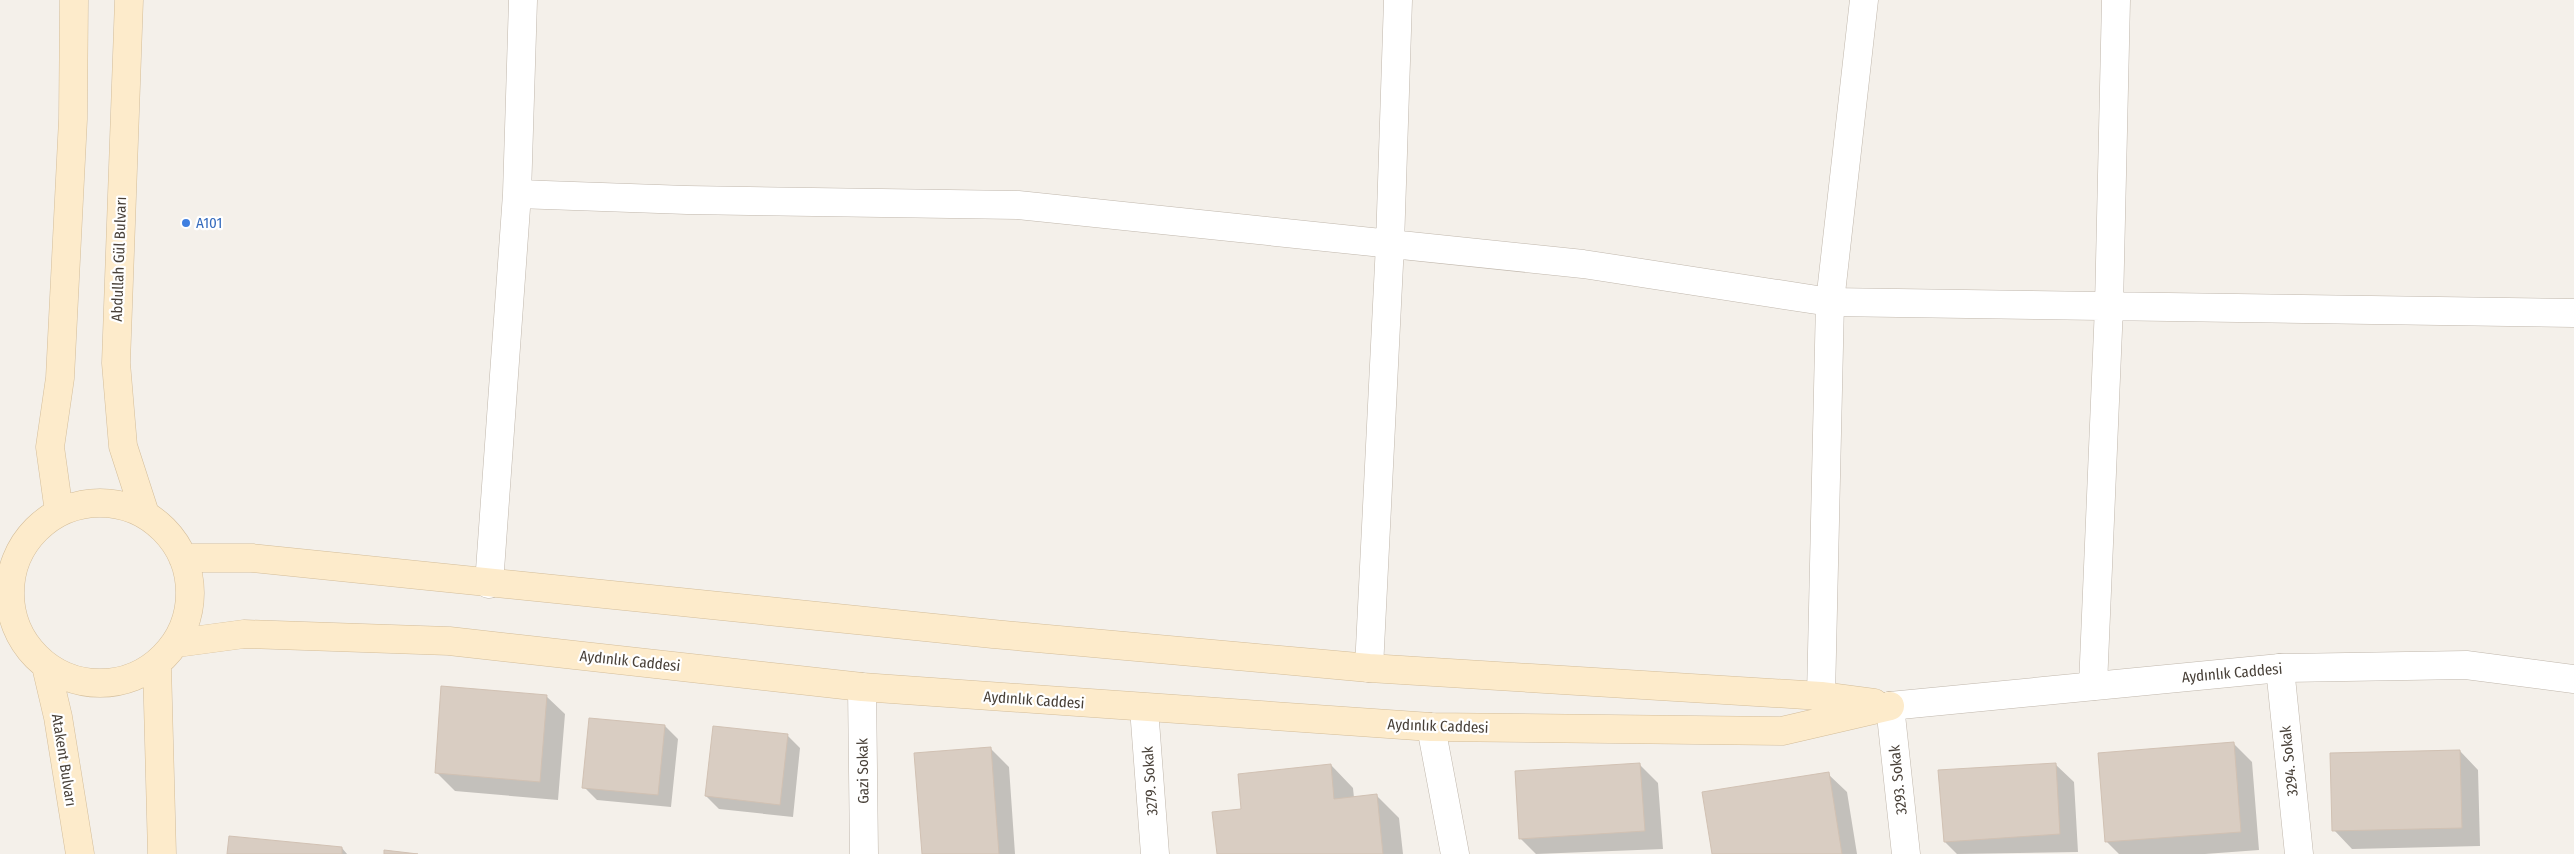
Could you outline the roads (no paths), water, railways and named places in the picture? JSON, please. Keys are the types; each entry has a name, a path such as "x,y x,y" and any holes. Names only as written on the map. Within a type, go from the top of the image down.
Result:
{"main road":[{"path":"59,512 50,447 60,378 73,119 74,0"},
{"name":"Abdullah Gül Bulvarı","path":"129,0 116,363 124,446 145,514"},
{"path":"0,542 35,530 59,512 88,504 117,504 145,514 168,532 184,558 191,586 189,616 177,643 157,665 131,679 102,685 72,680 12,644 10,585 18,555 35,530"},
{"name":"Aydınlık Caddesi","path":"184,558 252,558 489,584 993,634 1369,668 1821,696 1890,706"},
{"name":"Aydınlık Caddesi","path":"177,643 244,634 449,641 862,687 1431,727 1782,731 1890,706"},
{"path":"157,665 162,854"},
{"name":"Atakent Bulvarı","path":"46,666 58,717 80,854"}],"street":[{"path":"489,584 517,194 523,0"},
{"path":"1369,668 1390,244 1398,0"},
{"path":"1821,696 1830,302 1864,0"},
{"path":"2093,686 2109,306 2116,0"},
{"path":"517,194 696,200 1018,205 1583,264 1830,302 2574,313"},
{"name":"Aydınlık Caddesi","path":"1890,706 2280,668 2466,665 2574,679"},
{"name":"3294. Sokak","path":"2280,668 2299,854"},
{"name":"Gazi Sokak","path":"862,687 864,854"},
{"name":"3293. Sokak","path":"1890,706 1906,854"},
{"name":"3279. Sokak","path":"1144,708 1155,854"},
{"path":"1431,727 1455,854"}],"place":[{"name":"A101","path":"186,223"}]}
